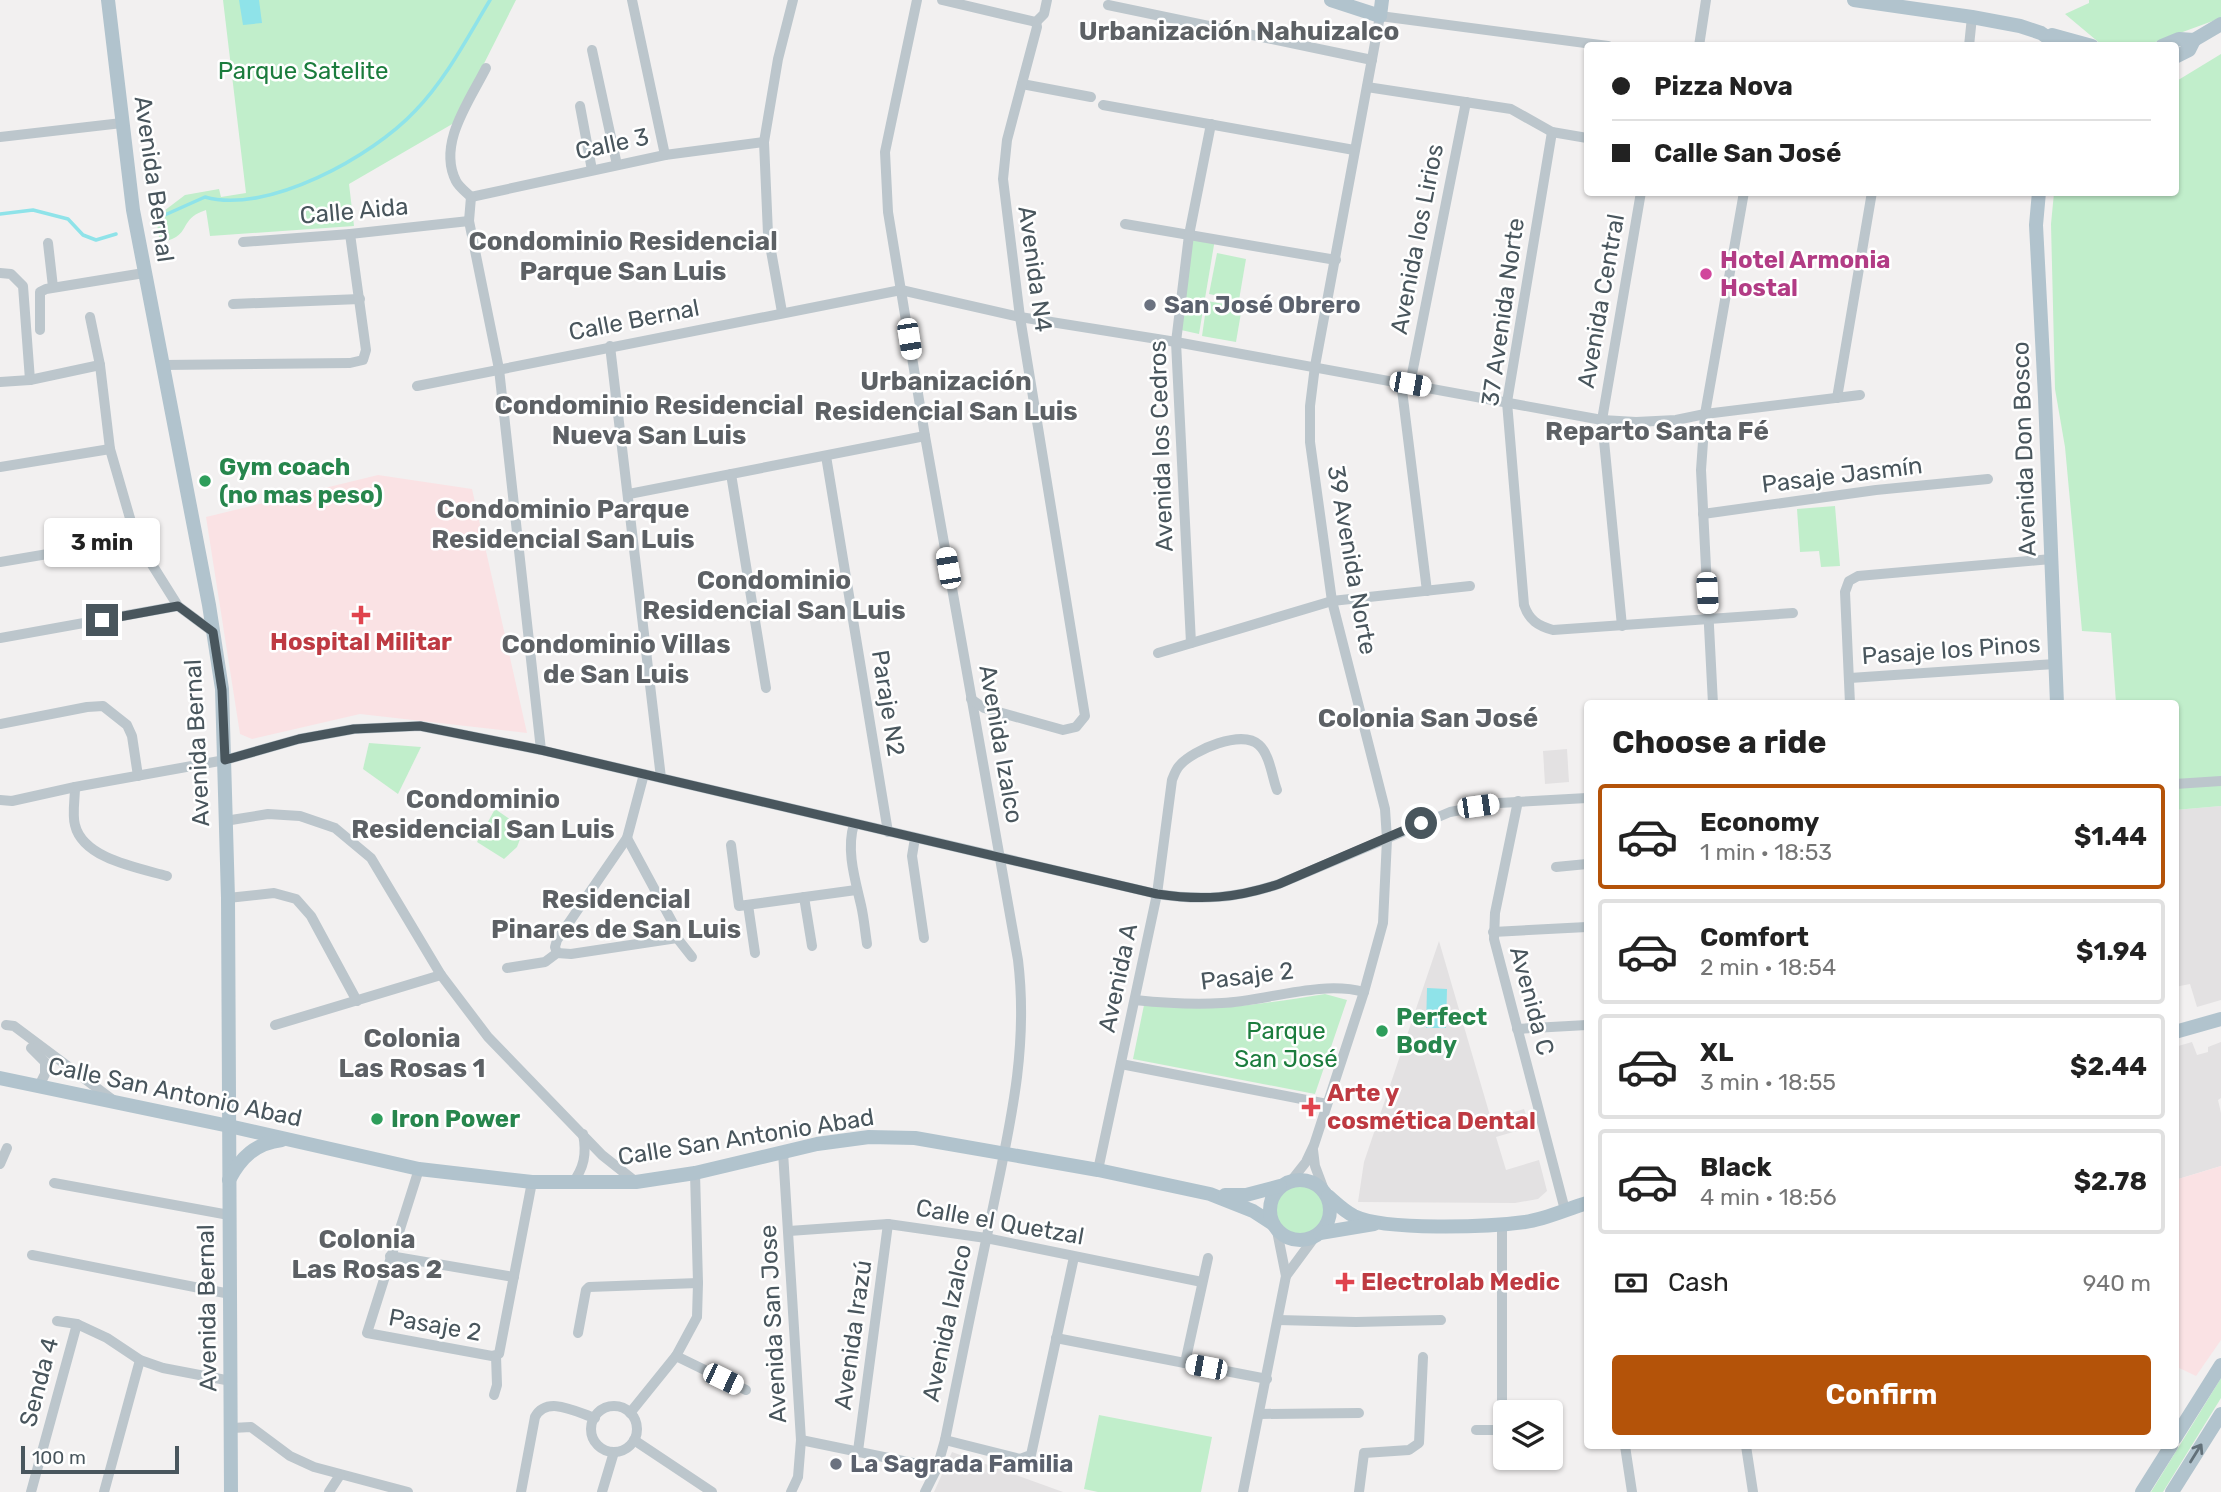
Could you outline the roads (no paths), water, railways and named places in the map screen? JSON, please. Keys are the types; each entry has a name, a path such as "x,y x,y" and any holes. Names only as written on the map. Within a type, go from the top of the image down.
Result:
{"main road":[{"name":"Avenida Bernal","path":"108,0 122,123 144,273 222,690 228,898 228,1181 232,1428 230,1492"},
{"path":"1331,0 1380,16 1382,0"},
{"path":"1861,0 1972,17 2076,42"},
{"path":"2179,55 2189,50 2194,40 2221,24"},
{"path":"2041,33 2048,42"},
{"path":"2041,33 2054,42"},
{"path":"2172,42 2179,39 2194,40"},
{"name":"Avenida Don Bosco","path":"2039,196 2036,225 2057,700"},
{"path":"2179,1031 2221,1019"},
{"name":"Calle San Antonio Abad","path":"0,1078 229,1126 419,1170 532,1182 636,1182 695,1173 850,1139 890,1136 915,1138 1098,1170 1210,1194 1253,1211 1275,1228"},
{"path":"228,1181 237,1164 251,1150 269,1142 288,1139"},
{"path":"1383,1223 1296,1240 1275,1228 1270,1204 1274,1195 1287,1183 1310,1181 1352,1215 1383,1223 1457,1227 1528,1222 1584,1204"},
{"name":"Calle San Antonio Abad","path":"1210,1194 1246,1195 1287,1183"},
{"path":"1317,1235 1330,1217 1331,1208 1326,1193"},
{"path":"2179,1432 2221,1365"},
{"path":"2172,1492 2221,1414"},
{"path":"2142,1492 2169,1449"}],"street":[{"path":"632,0 665,155"},
{"path":"782,312 768,234 764,142 778,59 793,0"},
{"name":"Avenida Izalco","path":"917,0 886,152 888,212 1018,960 1022,996 1021,1058 1004,1153 945,1440 937,1468 925,1492"},
{"path":"942,0 1036,22"},
{"name":"Avenida N4","path":"971,699 984,708 1063,730 1076,727 1085,716 1020,317 1003,179 1005,149 1037,27 1036,22 1044,14 1047,0"},
{"path":"1700,42 1706,0"},
{"path":"1108,5 1372,60"},
{"path":"1380,16 1584,43"},
{"name":"39 Avenida Norte","path":"1287,1183 1306,1162 1314,1145 1364,992 1383,923 1387,839 1385,809 1332,601 1310,442 1310,406 1315,366 1380,16"},
{"path":"1969,42 1972,17"},
{"path":"592,50 617,164"},
{"path":"486,68 455,129 451,150 452,170 457,183 471,197 469,221 499,369 541,750"},
{"path":"1022,84 1091,97"},
{"path":"1367,87 1511,109 1552,132 1584,137"},
{"name":"Avenida los Lirios","path":"1427,591 1406,383 1466,102"},
{"path":"1103,105 1354,150"},
{"path":"580,106 592,170"},
{"path":"0,137 122,123"},
{"name":"Avenida los Cedros","path":"1191,643 1175,342 1189,235 1211,124"},
{"name":"37 Avenida Norte","path":"1552,132 1507,402 1524,605 1533,622 1553,630 1622,626"},
{"name":"Calle 3","path":"471,197 617,164 764,142"},
{"name":"Avenida Central","path":"1622,626 1602,420 1640,196"},
{"path":"1713,700 1701,470 1705,414 1743,196"},
{"path":"1837,398 1871,196"},
{"name":"Calle Aida","path":"243,242 469,221"},
{"path":"1125,224 1336,260"},
{"path":"163,365 351,363 363,360 366,350 351,234"},
{"path":"48,243 53,287"},
{"path":"0,273 11,274 23,286 30,380"},
{"path":"40,330 40,292 53,287 144,273"},
{"path":"901,290 1020,317 1315,366 1602,420 1676,421 1705,414 1860,395"},
{"name":"Calle Bernal","path":"417,386 901,290"},
{"path":"233,304 360,299"},
{"path":"90,317 100,365 110,449 136,539 178,606 213,632"},
{"path":"610,346 661,778"},
{"path":"0,382 30,380 100,365"},
{"path":"629,494 925,436"},
{"path":"0,467 110,449"},
{"name":"Paraje N2","path":"826,456 888,832"},
{"path":"731,474 766,688"},
{"name":"Pasaje Jasmín","path":"1703,514 1876,490 1988,479"},
{"path":"0,562 136,539"},
{"path":"1850,700 1845,592 1849,581 1858,576 2051,559"},
{"path":"1157,653 1332,601 1470,586"},
{"path":"0,638 178,606"},
{"path":"1622,626 1793,613"},
{"name":"Pasaje los Pinos","path":"1850,678 2055,664"},
{"path":"0,724 103,706 127,725 132,736 138,776"},
{"path":"0,800 12,801 225,760 299,739 354,729 420,726 541,750 1157,894 1210,899 1256,892 1450,812 1518,801 1584,798"},
{"name":"Avenida A","path":"1098,1170 1157,894 1172,780 1178,767 1191,755 1227,740 1250,740 1259,745 1266,755 1277,790"},
{"path":"557,953 557,940 627,838 644,774"},
{"path":"2179,784 2221,782"},
{"path":"75,787 75,825 84,843 102,856 121,864 167,876"},
{"name":"Avenida C","path":"1518,801 1493,932 1565,1210"},
{"path":"225,821 268,814 300,816 335,828 371,858 441,975 488,1037 616,1167 636,1182"},
{"path":"854,824 850,838 856,890 862,906 867,944"},
{"path":"627,838 676,929 677,938 692,957"},
{"path":"915,838 912,856 923,938"},
{"path":"731,845 755,953"},
{"path":"1556,867 1584,864"},
{"path":"744,906 856,890"},
{"path":"228,898 274,893 296,900 311,916 357,1001"},
{"path":"804,897 811,946"},
{"path":"1493,932 1584,927"},
{"path":"507,968 545,962 557,953 571,954 677,938"},
{"path":"275,1026 441,975"},
{"name":"Pasaje 2","path":"1135,1000 1179,1004 1223,1003 1327,989 1353,989 1364,992"},
{"path":"3,1023 46,1062 45,1074 39,1086"},
{"path":"3,1023 14,1026 116,1102"},
{"path":"1517,1029 1584,1025"},
{"path":"1121,1064 1327,1104"},
{"path":"572,1184 583,1166 583,1134"},
{"name":"39 Avenida Norte","path":"1314,1145 1315,1167 1326,1193"},
{"path":"0,1164 7,1148"},
{"name":"Avenida San Jose","path":"783,1152 801,1440 798,1477 791,1492"},
{"path":"419,1170 390,1256 514,1278"},
{"path":"630,1413 676,1356 697,1317 695,1173"},
{"path":"54,1182 229,1215"},
{"path":"494,1395 497,1385 497,1355 532,1182"},
{"name":"Calle el Quetzal","path":"789,1231 888,1224 986,1238 1202,1282"},
{"name":"Avenida Irazú","path":"858,1451 888,1224"},
{"path":"1502,1224 1503,1400"},
{"path":"1243,1492 1286,1276 1275,1228"},
{"path":"1286,1276 1317,1235"},
{"path":"32,1255 230,1294"},
{"name":"Pasaje 2","path":"390,1256 366,1330 368,1334 497,1355"},
{"path":"945,1440 1020,1459 1031,1455 1074,1256"},
{"path":"1185,1363 1208,1258"},
{"path":"578,1333 586,1290 589,1287 698,1283"},
{"path":"1278,1321 1441,1320"},
{"path":"57,1321 77,1324 107,1338 140,1360 163,1368 231,1381"},
{"name":"Senda 4","path":"31,1492 77,1324"},
{"path":"1056,1338 1267,1379"},
{"path":"676,1356 747,1390"},
{"path":"1359,1492 1364,1452 1409,1450 1419,1443 1423,1357"},
{"path":"104,1492 140,1360"},
{"path":"521,1492 535,1417 539,1410 546,1406 556,1406 595,1418"},
{"path":"614,1407 630,1413 636,1426 634,1440 623,1450 614,1452 603,1449 595,1442 592,1427 595,1418 603,1410 614,1407"},
{"path":"1259,1413 1359,1413"},
{"path":"232,1428 251,1427 300,1462 408,1492"},
{"path":"1476,1430 1493,1430"},
{"path":"634,1440 696,1488 712,1492"},
{"path":"801,1440 937,1468"},
{"path":"1625,1449 1632,1492"},
{"path":"1746,1449 1753,1492"},
{"path":"602,1492 614,1452"},
{"path":"329,1492 340,1475"}],"water":[{"path":"239,0 259,0 262,23 243,25"},
{"path":"1427,988 1447,989 1446,1028 1426,1028"}],"waterway":[{"path":"158,218 205,197 230,200 288,190 318,178 373,146 415,111 437,86 490,0"},
{"path":"0,214 33,210 68,219 83,235 96,240 116,234"}],"place":[{"name":"Hotel Armonia Hostal","path":"1706,274"},
{"name":"San José Obrero","path":"1150,305"},
{"name":"Gym coach (no mas peso)","path":"205,481"},
{"name":"Hospital Militar","path":"361,615"},
{"name":"Perfect Body","path":"1382,1031"},
{"name":"Arte y cosmética Dental","path":"1311,1107"},
{"name":"Iron Power","path":"377,1119"},
{"name":"Electrolab Medic","path":"1345,1282"},
{"name":"La Sagrada Familia","path":"836,1464"}],"district":[{"name":"Urbanización Nahuizalco","path":"1239,31"},
{"name":"Condominio Residencial Parque San Luis","path":"623,256"},
{"name":"Urbanización Residencial San Luis","path":"946,396"},
{"name":"Condominio Residencial Nueva San Luis","path":"649,420"},
{"name":"Reparto Santa Fé","path":"1657,431"},
{"name":"Condominio Parque Residencial San Luis","path":"563,524"},
{"name":"Condominio Residencial San Luis","path":"774,595"},
{"name":"Condominio Villas de San Luis","path":"616,659"},
{"name":"Colonia San José","path":"1428,718"},
{"name":"Condominio Residencial San Luis","path":"483,814"},
{"name":"Residencial Pinares de San Luis","path":"616,914"},
{"name":"Colonia Las Rosas 1","path":"412,1053"},
{"name":"Colonia Las Rosas 2","path":"367,1254"}],"park label":[{"name":"Parque Satelite","path":"303,71"},
{"name":"Parque San José","path":"1286,1045"}]}
